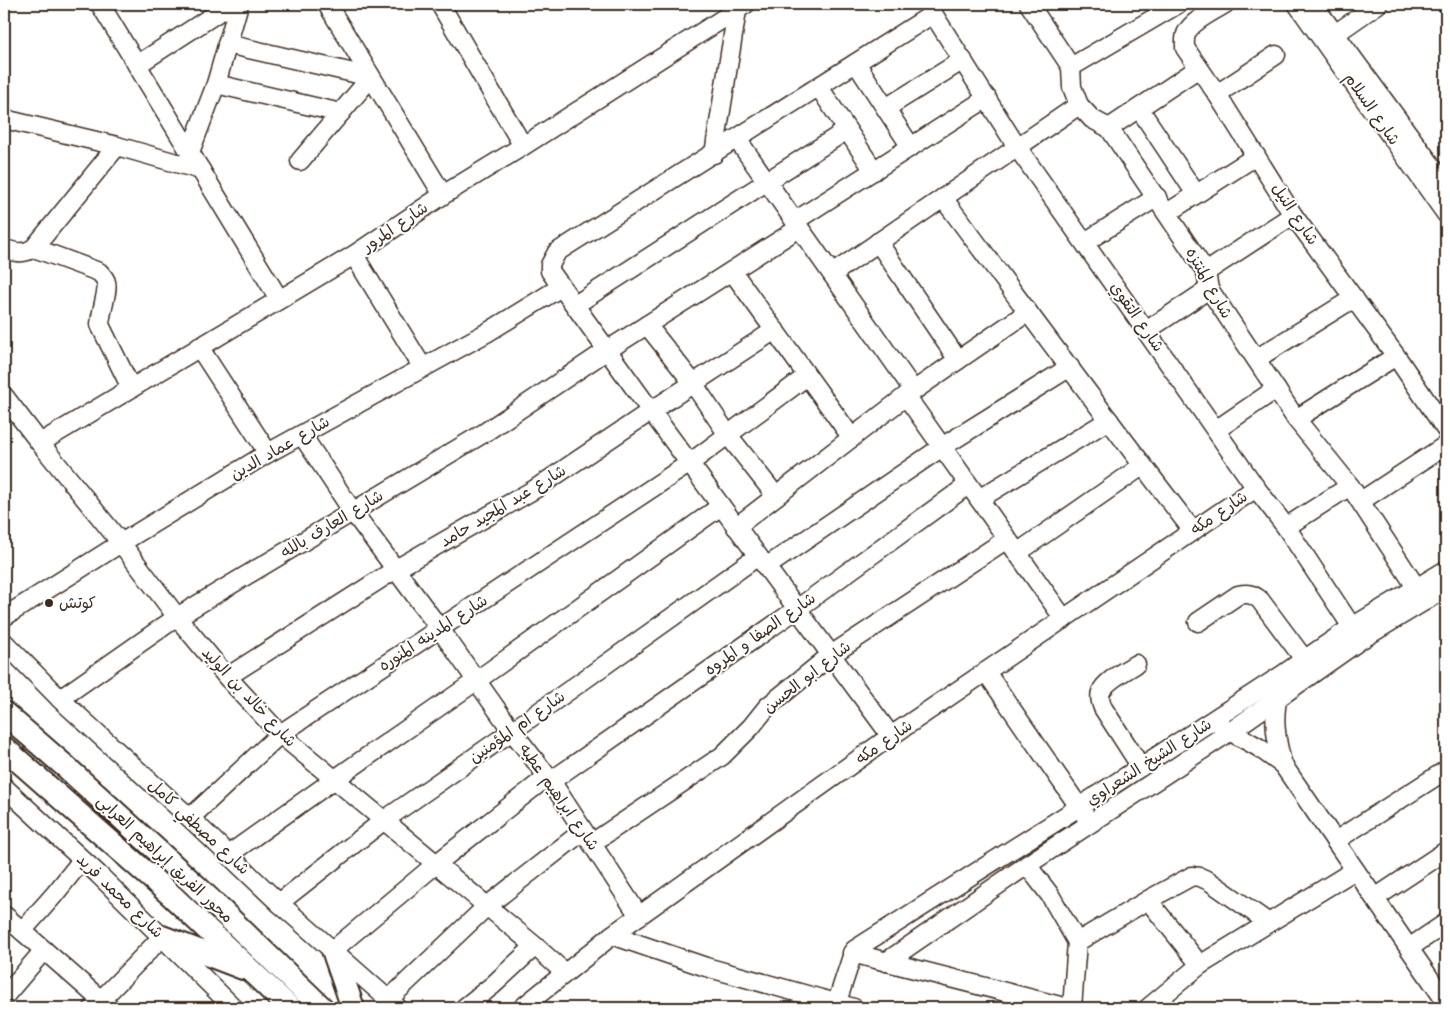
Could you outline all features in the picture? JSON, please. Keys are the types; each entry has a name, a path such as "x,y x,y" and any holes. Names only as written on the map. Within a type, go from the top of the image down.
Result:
{"main road":[{"name":"محور الفريق إبراهيم العرابى","path":"4,714 79,779 196,886 322,1008"},
{"name":"محور الفريق إبراهيم العرابى","path":"4,748 145,871 290,1008"},
{"path":"162,937 252,972"},
{"path":"333,950 352,1008"}],"street":[{"path":"100,4 279,299"},
{"path":"137,65 231,4"},
{"path":"190,152 216,84 239,4"},
{"path":"327,4 443,195"},
{"path":"440,4 523,146"},
{"path":"1071,67 1178,4 1192,25 1225,4"},
{"name":"شارع السلام","path":"1297,4 1446,214"},
{"name":"شارع السلام","path":"1314,4 1446,186"},
{"path":"1334,34 1378,4"},
{"path":"832,274 1079,105 1072,86 1071,67 1032,5"},
{"path":"714,154 738,6"},
{"name":"شارع المرور","path":"40,443 354,255 443,195 523,146 738,6"},
{"path":"891,736 606,350 550,271 550,265 557,252 856,63 930,9"},
{"name":"شارع التقوي","path":"930,9 1017,147 1256,488 1286,527 1352,627"},
{"name":"شارع النيل","path":"1192,25 1184,39 1185,48 1217,94 1293,214 1396,356 1446,430"},
{"path":"228,44 371,77"},
{"path":"1217,94 1276,55"},
{"path":"886,108 962,60"},
{"path":"856,63 911,147"},
{"path":"1109,128 1199,68"},
{"path":"300,161 371,77"},
{"path":"216,84 341,113"},
{"path":"819,87 874,171"},
{"name":"شارع العارف بالله","path":"60,699 176,617 484,433 606,350 732,271 874,171 987,98"},
{"name":"شارع المنتزه","path":"1079,105 1092,119 1109,128 1157,196 1276,390 1296,419 1361,501 1416,587"},
{"path":"1139,108 1196,194"},
{"path":"4,120 117,146 201,170"},
{"path":"575,305 848,130"},
{"path":"737,139 832,274 910,393 942,447 1064,619"},
{"path":"4,249 26,253 34,248 117,146"},
{"path":"1167,213 1256,156"},
{"path":"1085,242 1157,196"},
{"path":"943,198 1110,420 1142,466 1193,531"},
{"path":"1146,331 1293,214"},
{"path":"878,242 958,360"},
{"path":"34,248 98,272 106,280 107,285 100,314 100,325 132,388"},
{"path":"354,255 423,368"},
{"path":"732,271 852,438"},
{"name":"شارع عماد الدين","path":"4,617 268,453 488,332 561,287"},
{"path":"1256,359 1354,298"},
{"path":"736,527 910,393 1028,312"},
{"path":"647,325 693,383 728,435 776,496"},
{"name":"شارع عبد المجيد حامد","path":"227,677 396,569 535,489 775,330"},
{"path":"199,347 268,453"},
{"path":"1296,419 1396,356"},
{"name":"شارع ام المؤمنين","path":"279,903 383,821 512,731 762,562 1070,367"},
{"name":"شارع المدينه المنوره","path":"190,818 280,734 690,463 808,376"},
{"path":"1216,430 1276,390"},
{"name":"شارع خالد بن الوليد","path":"4,396 40,443 122,542 176,617 227,677 280,734 335,778 383,821 564,972"},
{"path":"979,499 1110,420"},
{"name":"شارع ابراهيم عطيه","path":"302,435 353,512 549,779 639,916"},
{"path":"1361,501 1446,445"},
{"name":"شارع ابو الحسن","path":"393,1004 487,906 588,837 722,756 751,727 767,707 831,655 1142,466"},
{"name":"شارع الصفا و المروه","path":"333,950 436,864 549,779 797,609 968,485"},
{"path":"1286,527 1350,486"},
{"name":"شارع مكه","path":"522,1008 564,972 594,951 612,935 891,736 1256,488"},
{"path":"228,855 335,778 476,681 720,506"},
{"name":"شارع الشيخ الشعراوي","path":"852,953 863,944 1079,808 1352,627 1446,570"},
{"path":"1198,622 1238,595 1254,595 1260,600 1304,658"},
{"name":"شارع الشيخ الشعراوي","path":"886,962 1027,865 1231,731 1362,640 1443,596"},
{"name":"شارع مصطفي كامل","path":"4,642 60,699 190,818 279,903 393,1004"},
{"path":"1136,664 1106,684 1101,692 1100,700 1103,708 1141,767"},
{"path":"986,672 1090,824"},
{"path":"1284,673 1277,699 1275,721 1277,744 1283,765 1446,1003 1440,1008"},
{"path":"1210,722 1231,731 1283,765"},
{"path":"1335,841 1446,770"},
{"name":"شارع محمد فريد","path":"6,794 82,860 234,1008"},
{"path":"1375,898 1446,850"},
{"path":"22,932 82,860"},
{"path":"1027,865 1050,895 1077,942 1072,1008"},
{"path":"1148,1008 1200,966 1355,870"},
{"path":"1077,942 1192,876 1209,881 1269,923"},
{"path":"1148,900 1200,966"},
{"path":"4,915 44,950 101,1006 162,937"},
{"path":"1409,948 1446,923"},
{"path":"612,935 706,967 836,1006 854,1008"},
{"path":"464,1008 493,985 535,946"},
{"path":"4,996 44,950"},
{"path":"836,1006 852,953 1068,1008"}],"place":[{"name":"كوتش","path":"49,603"}]}
